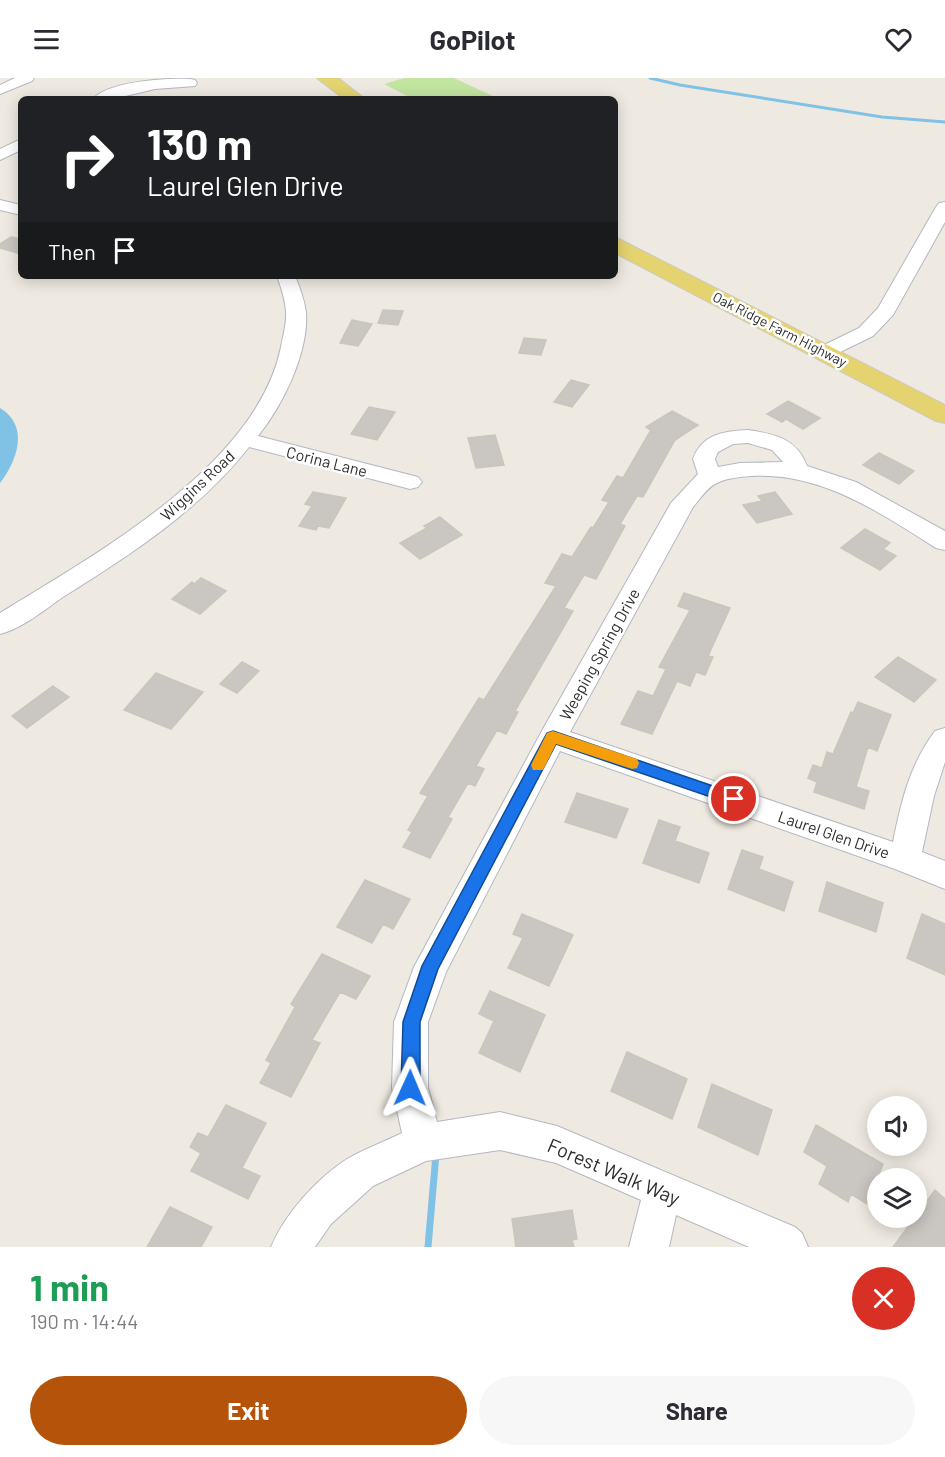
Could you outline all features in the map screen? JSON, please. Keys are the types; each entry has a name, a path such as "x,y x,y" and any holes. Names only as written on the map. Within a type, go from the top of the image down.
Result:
{"main road":[{"path":"326,78 352,96"},
{"name":"Oak Ridge Farm Highway","path":"618,246 945,415"}],"street":[{"path":"0,90 27,78"},
{"path":"109,96 140,86 192,80 186,96"},
{"path":"0,155 18,146"},
{"path":"0,205 18,209"},
{"path":"825,352 866,332 880,318 945,207"},
{"name":"Wiggins Road","path":"0,626 149,528 203,483 244,439 278,390 291,354 297,318 287,279"},
{"name":"Corina Lane","path":"244,439 410,482"},
{"name":"Weeping Spring Drive","path":"423,1143 410,1088 411,1022 431,966 553,737 683,503 705,480 721,473 760,467 797,469 826,477 863,493 945,542"},
{"name":"Laurel Glen Drive","path":"553,737 905,859 945,875"},
{"path":"905,859 930,760 945,739"},
{"name":"Forest Walk Way","path":"291,1247 317,1210 360,1173 423,1143 500,1131 557,1145 781,1241 788,1247"},
{"path":"649,1247 662,1191"}],"green space":[{"path":"404,78 454,78 493,96 407,96 384,84"}],"water":[{"path":"0,408 15,424 18,444 11,465 0,483"}],"building":[{"path":"11,237 18,238 18,253 0,248 0,244"},
{"path":"383,310 403,311 398,325 378,323"},
{"path":"352,320 372,324 358,346 340,343"},
{"path":"524,338 546,340 541,355 519,353"},
{"path":"571,380 589,385 572,407 554,402"},
{"path":"788,401 820,418 803,429 786,419 782,422 767,414"},
{"path":"369,407 395,412 377,440 351,434"},
{"path":"672,411 698,425 675,440 643,497 637,496 620,524 625,526 596,579 584,575 564,608 573,611 515,711 518,712 506,734 497,730 476,766 484,769 475,786 468,783 448,817 452,819 430,858 403,847 412,832 408,830 428,796 420,793 479,698 484,700 556,586 545,583 562,554 572,557 591,527 593,528 609,502 602,500 617,476 623,478 651,430 646,427"},
{"path":"495,435 504,465 476,468 468,438"},
{"path":"879,453 914,471 899,484 863,465"},
{"path":"313,492 346,498 329,528 318,526 316,530 299,526 312,506 305,504"},
{"path":"775,492 792,514 757,523 743,505 762,501 758,496"},
{"path":"440,517 462,535 420,559 400,543 427,528 424,526"},
{"path":"865,529 890,543 883,549 896,556 880,570 841,548"},
{"path":"201,578 226,591 200,614 172,599 192,582 194,584"},
{"path":"684,593 730,608 708,656 713,657 705,675 696,672 690,686 677,681 652,734 621,724 638,691 653,696 666,669 659,667 690,610 678,606"},
{"path":"898,657 936,680 914,702 875,677"},
{"path":"242,662 259,671 237,693 220,684"},
{"path":"156,673 203,692 171,729 124,710"},
{"path":"53,686 69,697 27,728 12,716"},
{"path":"858,702 891,715 877,751 868,747 856,787 869,791 864,809 814,792 817,782 808,778 813,765 822,768 827,752 833,754 851,712 853,713"},
{"path":"577,793 628,809 616,838 565,822"},
{"path":"659,820 680,827 675,841 709,853 699,883 643,863"},
{"path":"742,850 763,857 759,869 793,882 784,911 728,889"},
{"path":"365,880 410,899 393,929 383,924 372,943 337,927"},
{"path":"827,882 883,903 876,932 819,911"},
{"path":"522,914 573,935 549,986 508,968 523,938 513,934"},
{"path":"922,914 945,924 945,975 907,958"},
{"path":"322,954 370,976 356,999 340,992 312,1040 320,1043 291,1097 260,1083 271,1063 266,1060 295,1007 291,1004"},
{"path":"490,991 545,1015 520,1072 479,1053 494,1021 479,1014"},
{"path":"627,1052 687,1079 672,1119 611,1091"},
{"path":"712,1084 772,1110 758,1155 698,1127"},
{"path":"226,1105 266,1123 242,1168 260,1176 248,1199 191,1171 201,1153 190,1147 198,1133 208,1137"},
{"path":"816,1125 883,1164 881,1168 867,1168 867,1204 851,1194 848,1202 819,1184 827,1166 804,1152"},
{"path":"935,1190 945,1199 945,1247 893,1247 907,1228 927,1228 927,1201"},
{"path":"170,1207 212,1227 201,1247 147,1247"},
{"path":"572,1210 577,1239 572,1240 574,1247 516,1247 512,1219"}],"waterway":[{"path":"650,78 680,85 882,117 945,122"},
{"path":"428,1247 436,1154"}],"slow traffic":[{"path":"538,765 553,737 632,763"}],"route":[{"path":"410,1088 411,1022 431,966 553,737 734,799"}]}
